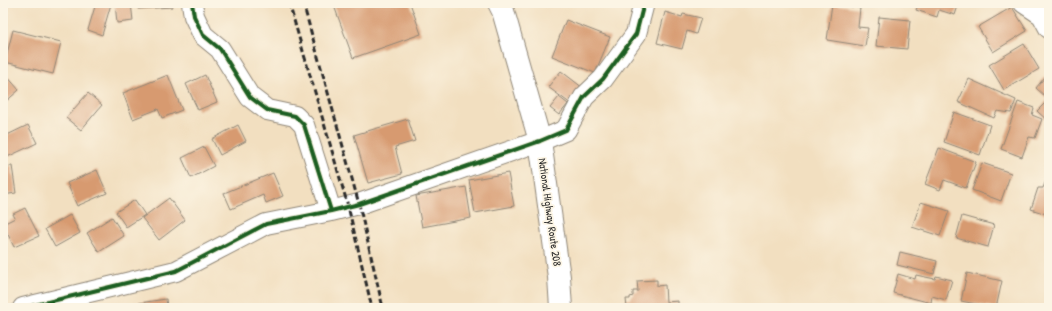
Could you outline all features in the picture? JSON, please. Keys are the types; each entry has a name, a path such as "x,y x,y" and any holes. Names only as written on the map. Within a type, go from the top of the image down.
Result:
{"highway":[{"name":"National Highway Route 208","path":"499,3 503,11 540,141 559,277 561,308"}],"street":[{"path":"192,3 194,16 203,35 220,49 250,97 267,110 295,116 304,126 331,211"},
{"path":"23,308 176,271 266,224 359,204 540,141 566,130 584,97 603,79 636,34 644,3"},
{"path":"1024,3 1042,15 1049,28"}],"building":[{"path":"96,3 111,4 102,35 88,30"},
{"path":"115,3 131,3 133,21 117,23"},
{"path":"137,3 171,3 172,7 138,9"},
{"path":"333,3 410,3 421,34 353,58"},
{"path":"919,3 959,3 955,15 939,10 937,17 916,10"},
{"path":"832,4 860,8 858,27 868,28 865,46 827,40"},
{"path":"1012,7 1027,31 993,52 978,27"},
{"path":"665,12 682,17 683,14 701,18 696,34 687,31 682,49 657,43"},
{"path":"879,17 910,20 907,49 876,46"},
{"path":"566,20 610,37 595,73 552,56"},
{"path":"13,30 61,42 53,74 5,62"},
{"path":"1024,44 1039,69 1004,90 989,65"},
{"path":"561,71 583,88 571,104 548,87"},
{"path":"1049,72 1049,96 1047,98 1036,88"},
{"path":"6,75 19,90 3,104 3,77"},
{"path":"168,75 182,110 162,118 158,109 133,119 123,93"},
{"path":"205,75 217,102 198,110 186,84"},
{"path":"969,79 1016,100 1011,113 997,111 994,118 958,102"},
{"path":"88,93 102,105 81,130 66,118"},
{"path":"559,97 568,104 559,115 550,108"},
{"path":"1049,99 1049,122 1037,111"},
{"path":"1018,102 1034,108 1032,115 1042,119 1035,138 1029,137 1022,157 1001,149"},
{"path":"954,112 990,125 980,155 944,142"},
{"path":"408,119 415,141 395,147 402,174 368,183 354,135"},
{"path":"28,125 37,143 3,159 3,137"},
{"path":"238,125 246,141 220,155 212,139"},
{"path":"204,147 214,166 191,178 182,158"},
{"path":"939,148 976,162 966,188 944,180 940,190 925,184"},
{"path":"982,163 1011,173 1001,201 972,190"},
{"path":"12,166 16,193 3,195 3,167"},
{"path":"97,170 107,193 77,206 67,183"},
{"path":"273,173 283,196 266,203 263,195 231,209 224,193"},
{"path":"508,173 514,206 475,213 469,180"},
{"path":"1047,178 1049,179 1049,215 1031,209 1038,188 1043,188"},
{"path":"466,187 471,218 422,227 416,196"},
{"path":"169,198 185,220 159,240 142,218"},
{"path":"135,200 145,215 126,227 116,212"},
{"path":"921,202 949,211 940,236 912,227"},
{"path":"25,208 39,236 14,247 3,224 15,218 13,214"},
{"path":"70,215 80,233 55,247 45,229"},
{"path":"962,216 994,225 988,247 956,238"},
{"path":"112,217 124,236 99,252 87,233"},
{"path":"900,252 937,261 934,274 897,265"},
{"path":"967,273 1002,281 996,308 961,301"},
{"path":"898,274 915,279 916,275 935,279 936,276 952,280 946,300 932,296 931,303 893,293"},
{"path":"657,280 657,286 665,285 666,302 678,301 678,308 627,308 626,299 630,299 630,297 633,296 633,291 638,291 637,281"},
{"path":"166,299 167,308 140,308 139,303"}],"railway":[{"path":"289,3 348,206 372,308"},
{"path":"303,3 359,204 383,308"}],"cycle path":[{"path":"192,3 194,16 203,35 220,49 250,97 267,110 295,116 304,125 331,211"},
{"path":"23,308 176,271 266,224 359,204 540,141 566,130 584,97 603,79 636,34 644,3"}]}
